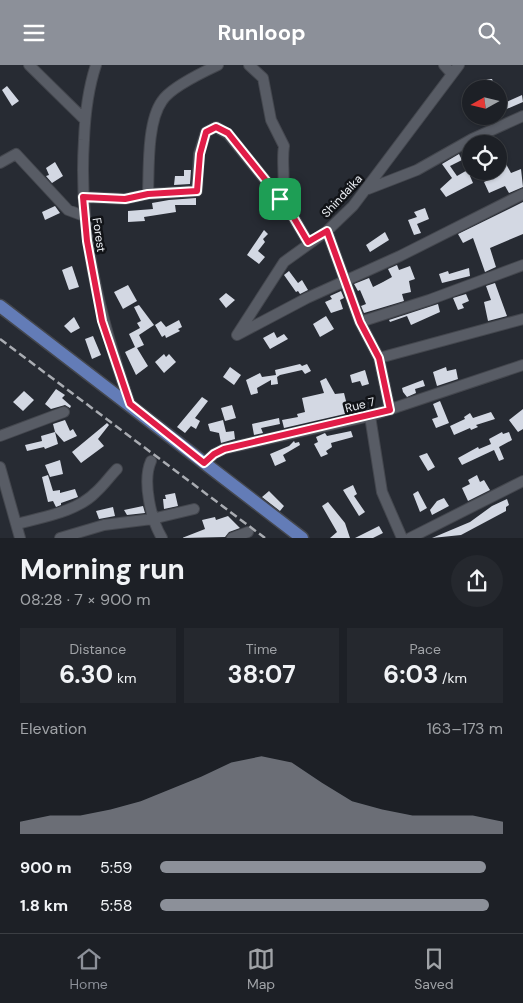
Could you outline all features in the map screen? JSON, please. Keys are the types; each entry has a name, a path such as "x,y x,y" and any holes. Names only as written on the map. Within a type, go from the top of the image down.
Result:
{"main road":[{"path":"0,306 302,538"}],"street":[{"path":"29,65 85,120"},
{"name":"Forest","path":"96,65 89,91 85,120 84,215 102,321 130,404"},
{"path":"148,194 150,152 155,120 162,101 179,87 218,65"},
{"path":"249,65 263,78 271,120 284,146 282,157 284,185 280,199"},
{"path":"444,65 452,74"},
{"name":"Shindaika","path":"344,280 238,335 284,262 308,242 327,231 368,189 459,65"},
{"path":"368,189 401,177 472,139 523,115"},
{"path":"83,197 125,199 148,194 197,191 200,154 206,132 216,127 228,133 280,199 308,242"},
{"path":"0,163 16,154 68,210 84,215"},
{"path":"344,280 523,194"},
{"path":"327,231 360,322 379,358 390,410"},
{"path":"360,322 429,300 523,265"},
{"path":"379,358 523,319"},
{"name":"Rue 7","path":"204,463 214,454 224,449 370,416 523,365"},
{"path":"0,435 64,412"},
{"path":"370,416 382,492 402,538"},
{"path":"150,461 148,479 152,519 162,538"},
{"path":"0,467 20,538"},
{"path":"17,524 62,511 81,502 95,494 117,469"},
{"path":"410,538 523,481"},
{"path":"60,538 104,525 152,519 194,509"},
{"path":"232,538 248,532"}],"building":[{"path":"7,86 19,101 12,106 2,90"},
{"path":"522,95 523,102 508,108 508,101"},
{"path":"459,154 462,160 450,166 457,176 462,173 462,180 472,180 473,183 446,197 440,189 452,178 442,164"},
{"path":"55,162 63,176 52,183 46,176 49,175 46,168"},
{"path":"507,166 511,173 521,169 523,187 509,193 505,186 489,193 484,182 489,180 507,180"},
{"path":"184,170 191,170 190,184 174,185 175,176 184,176"},
{"path":"196,198 196,205 175,205 176,212 144,217 145,221 128,222 128,211 153,209 152,203"},
{"path":"523,202 523,234 490,248 496,267 485,272 473,238 463,243 458,234"},
{"path":"55,206 60,213 45,220 42,212"},
{"path":"425,208 429,219 417,224 421,233 414,235 408,220 417,217 414,212"},
{"path":"264,230 268,234 263,239 265,242 258,251 265,257 259,264 247,255"},
{"path":"385,232 389,240 370,252 366,245"},
{"path":"397,265 399,270 410,266 415,279 409,281 411,292 402,294 404,301 364,313 361,306 366,304 360,290 358,291 354,284 369,278 373,287 392,277 388,269"},
{"path":"72,266 79,287 69,290 62,270"},
{"path":"469,268 470,276 442,283 439,274 448,271 449,274"},
{"path":"289,271 298,283 302,280 308,290 300,294 298,291 296,292 284,275"},
{"path":"495,283 507,316 488,321 484,302 491,300 486,286"},
{"path":"128,285 137,301 123,309 114,292"},
{"path":"341,291 344,298 340,300 343,309 331,313 325,302 332,299 330,296"},
{"path":"226,293 235,300 226,308 219,299"},
{"path":"466,294 469,301 462,304 464,308 458,310 453,298"},
{"path":"438,304 440,312 411,325 407,316 390,322 389,320"},
{"path":"139,305 154,325 139,335 144,345 137,348 148,366 136,375 125,352 135,347 129,334 140,328 137,323 141,321 134,307"},
{"path":"326,316 334,329 320,337 313,324"},
{"path":"74,317 80,328 71,333 64,326"},
{"path":"179,320 182,327 178,329 180,331 166,338 165,335 162,337 155,325 161,321 166,327"},
{"path":"274,332 277,338 284,334 288,339 270,349 263,338"},
{"path":"93,336 101,355 92,359 85,339"},
{"path":"164,354 166,357 169,354 176,362 164,373 155,362"},
{"path":"300,364 302,366 307,364 311,371 305,374 302,370 280,375 277,377 278,384 271,385 271,380 257,388 258,393 251,395 246,380 260,373 262,377 276,375 275,370"},
{"path":"230,367 241,375 234,385 223,377"},
{"path":"446,367 447,371 456,369 458,379 437,386 433,372"},
{"path":"365,370 369,384 362,386 360,381 352,383 350,375"},
{"path":"326,378 335,394 344,393 349,413 284,428 282,420 298,417 297,414 305,412 302,398 324,393 320,381"},
{"path":"423,380 425,386 415,389 416,393 407,397 402,388"},
{"path":"56,389 65,395 62,398 71,406 70,408 65,405 51,409 45,404"},
{"path":"24,391 34,400 23,411 13,402"},
{"path":"202,397 208,401 195,418 200,421 196,429 191,426 185,433 177,427"},
{"path":"440,401 449,423 436,428 432,419 438,417 433,404"},
{"path":"232,405 236,418 225,421 221,408"},
{"path":"523,409 523,429 518,432 509,420"},
{"path":"491,412 495,419 476,425 478,427 471,430 470,428 454,435 450,426 465,419 464,417 470,413 473,418"},
{"path":"279,418 280,424 261,428 263,433 254,435 252,424"},
{"path":"65,420 70,431 73,429 77,436 64,442 55,432 53,424"},
{"path":"223,420 226,432 234,431 235,439 221,443 219,433 210,431 208,424"},
{"path":"107,423 109,425 98,439 104,446 81,463 72,452"},
{"path":"351,431 353,437 331,443 332,447 326,451 328,454 321,457 314,444 318,442 316,437 325,433 327,436"},
{"path":"55,432 58,444 45,449 44,447 27,451 25,445 42,441 41,436"},
{"path":"502,432 503,434 509,432 512,440 499,447 504,459 499,461 494,450 462,465 458,458 478,447 479,449 491,444 489,439"},
{"path":"294,441 295,443 299,442 300,445 283,455 286,461 275,466 270,454 289,446"},
{"path":"427,453 435,467 428,471 419,456"},
{"path":"60,460 63,474 50,477 45,465"},
{"path":"48,475 53,491 60,490 60,493 75,489 78,497 61,503 61,505 56,507 53,501 48,502 42,477"},
{"path":"477,475 480,482 484,480 490,490 468,501 462,488 470,484 468,480"},
{"path":"353,485 357,494 354,496 365,512 359,516 343,490"},
{"path":"269,491 284,506 280,511 262,497"},
{"path":"418,491 427,508 420,512 413,494"},
{"path":"175,493 178,506 164,509 163,499 166,499 165,495"},
{"path":"444,498 449,506 432,515 430,510 437,501"},
{"path":"507,499 509,505 506,507 506,511 461,535 432,538 470,522 492,506"},
{"path":"328,502 345,523 350,538 330,538 337,532 322,506"},
{"path":"143,506 145,513 127,515 124,510"},
{"path":"113,507 115,516 99,519 96,511"},
{"path":"228,516 240,528 229,532 225,537 182,538 205,529 202,520 215,517 216,520"},
{"path":"379,526 383,533 373,538 355,538"}],"railway":[{"path":"0,339 265,538"}],"route":[{"path":"216,127 228,133 280,199 288,208 308,242 327,231 360,322 379,358 390,410 224,449 214,454 204,463 130,404 102,321 87,241 83,197 125,199 148,194 197,191 200,154 206,132 216,127"}]}
